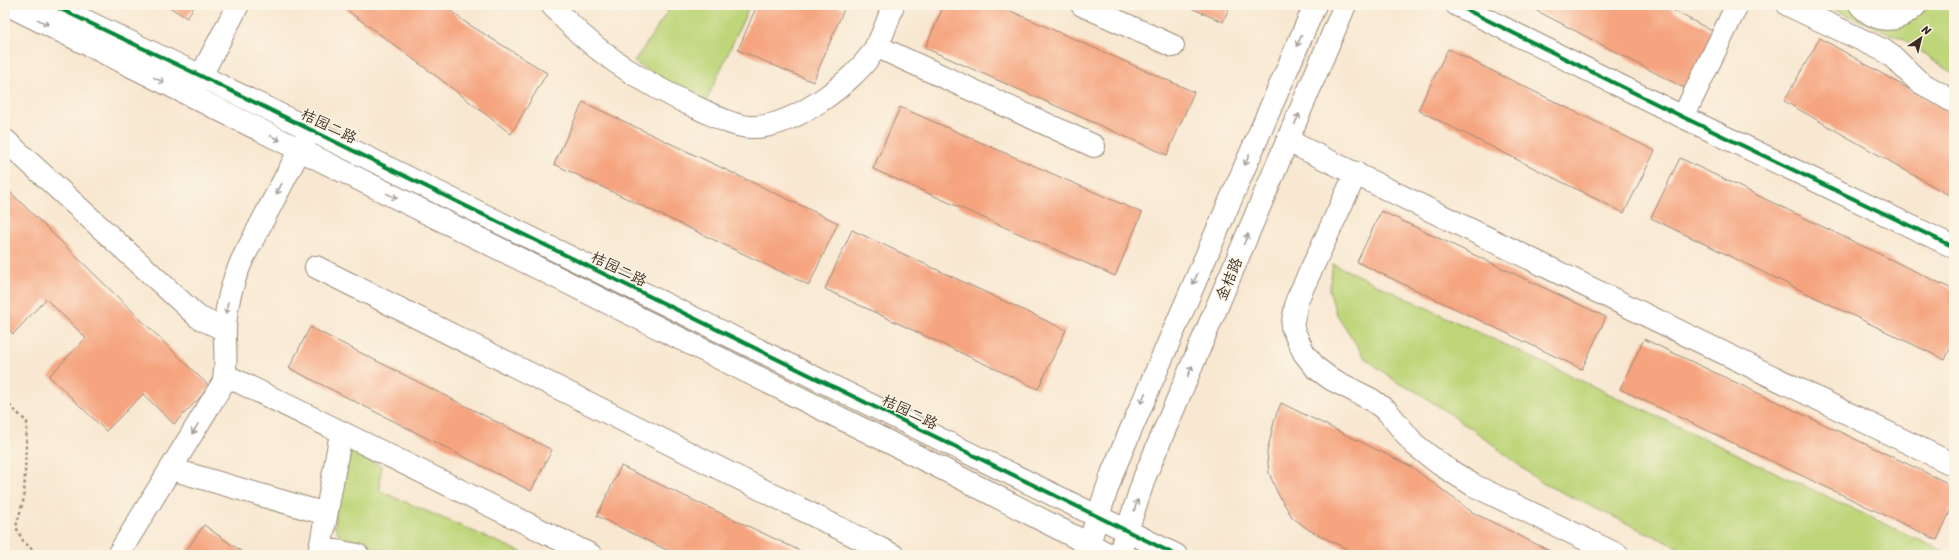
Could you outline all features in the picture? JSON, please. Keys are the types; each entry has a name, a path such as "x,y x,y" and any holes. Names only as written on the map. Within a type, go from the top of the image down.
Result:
{"street":[{"path":"8,5 941,468 1087,549 1110,555"},
{"name":"桔园二路","path":"52,5 201,76 1176,555"},
{"path":"190,96 238,5"},
{"path":"552,5 596,48 626,70 688,104 720,118 749,127 774,124 815,104 838,89 857,72 876,46 885,29 893,5"},
{"path":"1082,5 1172,46"},
{"path":"1087,549 1096,516 1136,416 1315,5"},
{"name":"金桔路","path":"1119,555 1145,476 1345,5"},
{"path":"1457,5 1683,117 1954,247"},
{"path":"1788,5 1883,50 1894,57 1918,81 1954,102"},
{"path":"1858,38 1865,10 1887,19 1899,17 1910,12 1916,5"},
{"path":"1683,117 1731,7"},
{"path":"876,46 1094,146"},
{"path":"118,555 223,383 227,353 225,330 226,307 233,280 242,260 311,130"},
{"path":"5,140 198,317 225,330"},
{"path":"1288,140 1954,465"},
{"path":"1356,173 1297,300 1292,326 1304,353 1321,372 1372,400 1387,411 1414,444 1441,466 1473,485 1618,555"},
{"path":"316,267 893,555"},
{"path":"225,375 591,555"},
{"path":"341,433 319,552 358,555"},
{"path":"171,469 326,514"}],"path":[{"path":"5,401 28,422 24,498 16,527 23,541 38,555"}],"green space":[{"path":"672,5 750,5 705,104 634,62"},
{"path":"1824,5 1954,5 1954,74 1903,39"},
{"path":"1333,264 1951,555 1694,555 1540,482 1482,436 1419,393 1398,383 1365,358 1336,313 1329,290"},
{"path":"351,451 381,466 380,491 528,555 404,555 342,540 335,527 335,515"}],"building":[{"path":"166,5 195,5 187,18"},
{"path":"340,5 443,5 465,22 547,73 511,134 439,78"},
{"path":"757,5 835,5 844,9 813,82 738,50"},
{"path":"944,5 997,5 1194,92 1167,155 925,48"},
{"path":"1184,5 1230,5 1223,22"},
{"path":"1526,5 1663,5 1716,33 1686,89"},
{"path":"1820,38 1954,115 1954,198 1784,101"},
{"path":"1448,49 1655,151 1624,213 1418,110"},
{"path":"583,102 838,223 809,285 554,164"},
{"path":"900,107 1142,213 1115,276 873,169"},
{"path":"1680,158 1954,290 1954,340 1945,360 1651,218"},
{"path":"5,187 210,387 174,424 143,394 106,431 49,376 86,338 46,299 13,334 5,326"},
{"path":"1381,211 1606,317 1582,369 1357,262"},
{"path":"852,230 1066,330 1038,389 825,289"},
{"path":"310,327 552,450 531,491 289,368"},
{"path":"1644,339 1954,486 1954,503 1937,540 1620,389"},
{"path":"1281,403 1410,466 1472,512 1558,555 1359,555 1309,530 1292,517 1278,494 1269,473 1267,452 1275,418"},
{"path":"621,466 809,555 677,555 597,516"},
{"path":"204,525 242,552 240,555 183,555"}],"cycle path":[{"path":"52,5 201,76 1176,555"},
{"path":"1457,5 1683,117 1954,247"}]}
